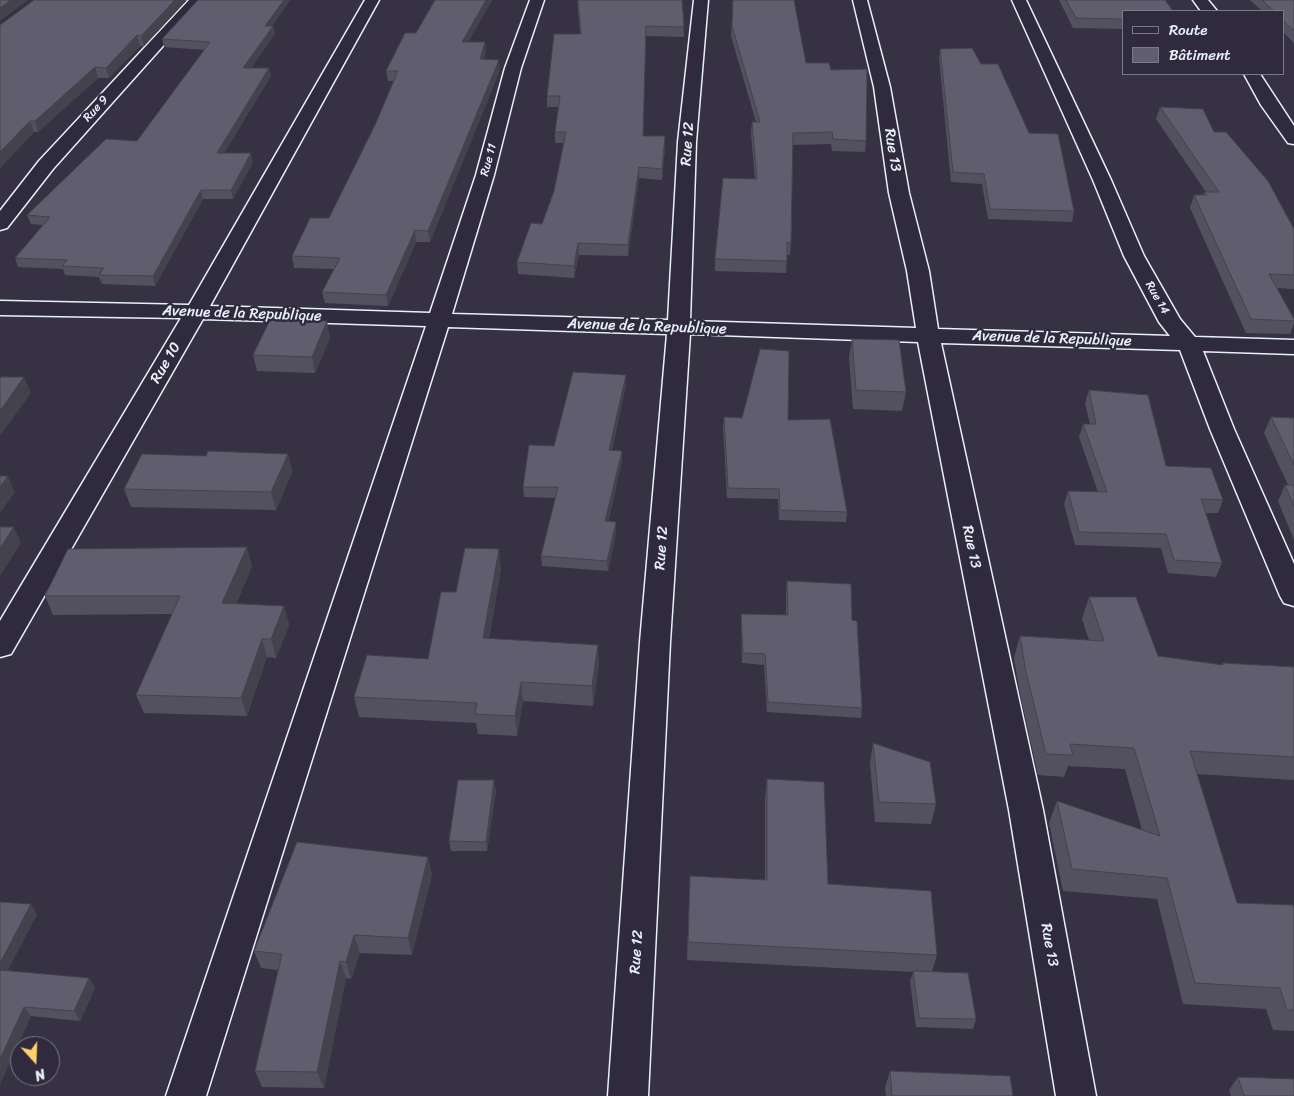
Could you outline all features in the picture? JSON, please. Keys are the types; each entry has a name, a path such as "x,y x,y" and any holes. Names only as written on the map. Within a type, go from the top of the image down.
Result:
{"street":[{"name":"Rue 9","path":"0,224 46,165 197,0"},
{"name":"Rue 10","path":"0,646 196,312 372,0"},
{"name":"Rue 11","path":"186,1096 439,320 485,176 513,68 537,0"},
{"name":"Rue 12","path":"628,1096 656,642 679,327 687,142 701,0"},
{"name":"Rue 13","path":"860,0 882,87 899,193 918,271 928,336 1026,810 1076,1096"},
{"name":"Rue 14","path":"1019,0 1102,180 1134,256 1170,322 1189,344 1222,429 1294,596"},
{"path":"1253,75 1270,105 1294,139"},
{"name":"Avenue de la Republique","path":"0,308 196,312 1294,346"}],"building":[{"path":"0,0 11,0 0,8"},
{"path":"34,0 175,0 141,36 137,35 106,68 95,67 35,121 30,121 0,152 0,25"},
{"path":"198,0 284,0 265,26 273,26 243,68 269,68 217,153 251,153 231,190 201,190 153,276 99,275 104,268 62,266 67,260 15,258 50,217 27,215 106,139 137,141 210,42 162,39"},
{"path":"435,0 486,0 462,42 485,42 480,59 499,60 428,231 415,230 386,295 322,292 340,258 292,256 310,218 329,218 375,125 398,71 386,71 405,33 416,33"},
{"path":"578,0 682,0 684,27 646,26 643,136 665,136 662,169 639,167 628,245 578,243 574,266 517,262 531,223 542,224 554,191 566,132 555,132 560,96 547,96 554,34 581,34"},
{"path":"733,0 794,0 806,63 829,63 831,70 867,69 866,141 833,139 832,132 793,133 791,243 787,242 787,261 715,259 723,178 757,179 752,122 760,122 732,26"},
{"path":"1066,0 1165,0 1172,10 1122,10 1122,19 1076,18"},
{"path":"1262,0 1294,0 1294,31 1284,21 1284,10 1273,10"},
{"path":"972,48 981,64 998,64 1029,133 1058,134 1074,211 990,209 984,174 953,172 940,49"},
{"path":"1160,107 1203,109 1214,132 1226,132 1268,181 1294,229 1294,275 1269,274 1294,321 1251,319 1194,195 1207,195 1204,192 1219,192"},
{"path":"270,320 327,321 312,357 253,355"},
{"path":"852,339 899,340 906,392 856,390"},
{"path":"760,349 789,351 788,420 830,419 847,512 780,510 779,489 728,488 724,417 742,418"},
{"path":"573,372 626,375 609,450 622,451 605,521 616,522 607,561 541,556 558,487 523,487 529,445 554,446"},
{"path":"0,377 24,377 0,411"},
{"path":"1089,390 1148,395 1166,466 1211,468 1223,500 1201,499 1222,563 1174,560 1166,534 1079,532 1068,491 1107,492 1083,424 1096,424"},
{"path":"1271,417 1294,418 1294,465"},
{"path":"208,451 288,454 271,492 124,489 142,454 206,456"},
{"path":"0,476 8,476 0,487"},
{"path":"1285,485 1294,485 1294,506"},
{"path":"0,527 14,527 0,548"},
{"path":"247,547 222,603 284,606 271,639 262,639 241,698 136,695 180,596 45,596 68,549"},
{"path":"465,548 499,549 483,638 598,645 592,686 521,682 515,716 475,714 477,703 354,697 367,655 428,659 441,592 456,592"},
{"path":"787,581 851,584 852,620 857,621 862,708 768,702 765,654 743,653 741,614 788,615"},
{"path":"1089,597 1136,597 1158,656 1223,665 1223,663 1294,667 1294,757 1190,751 1237,903 1293,905 1294,1010 1287,1010 1280,988 1195,983 1167,878 1072,869 1057,801 1160,836 1134,748 1070,744 1073,755 1046,754 1026,672 1020,636 1104,641"},
{"path":"873,743 930,762 936,804 879,802"},
{"path":"767,779 824,782 828,884 931,891 937,955 688,942 690,876 767,880"},
{"path":"458,780 494,780 486,842 449,841"},
{"path":"297,842 428,857 408,938 354,935 346,962 340,961 317,1072 255,1071 282,954 254,951"},
{"path":"0,902 31,904 0,963"},
{"path":"0,970 89,978 74,1011 24,1007 0,1059"},
{"path":"913,971 968,973 976,1019 919,1018"},
{"path":"890,1071 1010,1076 1013,1096 892,1096"},
{"path":"1238,1077 1294,1079 1294,1096 1244,1096"}]}
